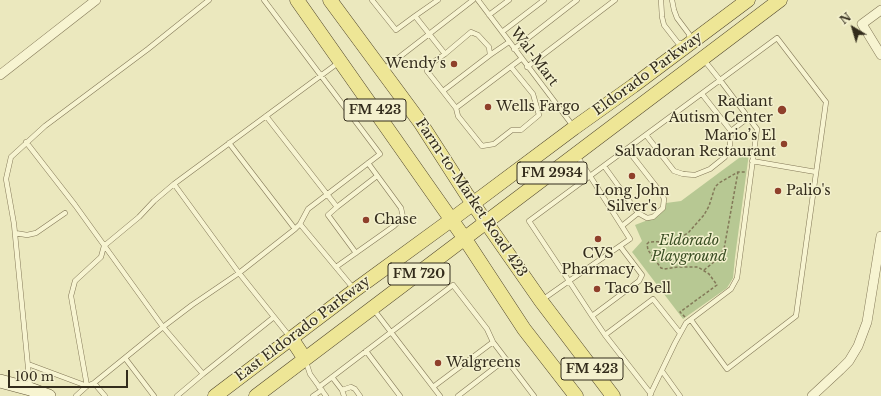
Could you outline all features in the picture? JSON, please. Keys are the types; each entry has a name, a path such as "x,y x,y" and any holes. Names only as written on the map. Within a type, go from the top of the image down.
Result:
{"main road":[{"name":"Farm-to-Market Road 423","path":"297,0 451,220 524,329 576,396"},
{"name":"Farm-to-Market Road 423","path":"330,0 420,122 473,204 541,302 613,396"},
{"name":"Eldorado Parkway","path":"451,220 748,0"},
{"name":"Eldorado Parkway","path":"464,239 780,0"},
{"path":"690,43 703,59"},
{"name":"East Eldorado Parkway","path":"215,396 355,290 451,220"},
{"name":"East Eldorado Parkway","path":"256,396 464,239"},
{"path":"291,338 306,359"}],"street":[{"path":"0,75 96,0"},
{"path":"881,10 862,24 881,55"},
{"path":"812,396 849,361 858,346 867,322 881,236"},
{"path":"0,381 49,396"}],"lane":[{"path":"30,389 15,233 6,179 11,157 45,126 148,49 210,0"},
{"path":"76,396 192,305 239,273 300,224 308,209 380,154 264,0"},
{"path":"372,0 396,30 438,0"},
{"path":"382,70 473,0"},
{"name":"Wal-Mart","path":"478,0 574,128"},
{"path":"489,15 509,0"},
{"path":"502,32 544,0"},
{"path":"514,49 577,0"},
{"path":"527,67 615,0"},
{"path":"661,0 661,12 664,26 678,43 690,43 689,34 680,24 675,14 672,0"},
{"path":"415,16 444,54"},
{"path":"490,55 489,47 478,35 471,32 429,65 427,71 456,108 458,116 482,146 494,144 512,130 521,130 539,115 533,94 511,67"},
{"path":"690,321 728,369 796,316 826,102 777,38 720,80 702,94 529,221 605,335 650,395 680,333 690,321 731,289 737,278 757,129 750,117 720,80 703,59"},
{"path":"443,91 509,42"},
{"path":"456,108 521,59"},
{"path":"87,386 71,296 75,281 101,257 104,246 139,217 154,201 174,184 340,61"},
{"path":"646,135 674,171 683,174 695,175 710,169 726,157 730,145 731,131 702,94"},
{"path":"266,116 336,207"},
{"path":"731,131 750,117"},
{"path":"26,142 163,327 203,374"},
{"path":"229,143 294,229"},
{"path":"604,166 638,213 647,218 653,216 663,208 664,199 662,194 627,149"},
{"path":"541,302 630,239 576,154"},
{"path":"752,161 816,172"},
{"path":"336,267 394,226 403,217 401,208 368,163"},
{"path":"356,253 328,215 336,207 377,176"},
{"path":"174,184 239,273 291,338"},
{"path":"15,233 28,235 36,233 65,213"},
{"path":"622,226 638,213"},
{"path":"300,224 355,290"},
{"path":"592,316 639,281 642,274 620,246"},
{"path":"313,396 332,377 453,285 487,329 493,342 534,396"},
{"path":"605,335 653,299 680,333"},
{"path":"373,308 440,396"},
{"path":"177,396 274,317"},
{"path":"433,387 493,342"},
{"path":"366,351 400,396"},
{"path":"125,358 154,396"},
{"path":"306,359 310,374 326,396"},
{"path":"458,396 506,359"},
{"path":"28,364 87,386"},
{"path":"662,371 680,396"},
{"path":"332,377 342,390 344,396"},
{"path":"94,383 105,396"},
{"path":"342,390 351,387 355,389 360,396"},
{"path":"464,391 467,396"}],"path":[{"path":"704,270 714,262 724,250 738,172"},
{"path":"690,321 680,312 717,285 709,274 698,267 689,266 664,269 661,268 648,250 647,244 649,242 676,241 689,232 704,215 709,206 715,187 719,183 738,172 751,173"}],"green space":[{"name":"Eldorado Playground","path":"750,146 733,278 727,288 683,319 632,252 642,241 635,225 653,218 666,203 681,201 743,155"}],"place":[{"name":"Wendy's","path":"454,64"},
{"name":"Wells Fargo","path":"488,107"},
{"name":"Radiant Autism Center","path":"782,110"},
{"name":"Mario’s El Salvadoran Restaurant","path":"784,144"},
{"name":"Long John Silver's","path":"632,176"},
{"name":"Palio's","path":"778,191"},
{"name":"Chase","path":"366,220"},
{"name":"CVS Pharmacy","path":"598,239"},
{"name":"Taco Bell","path":"597,289"},
{"name":"Walgreens","path":"438,363"}]}
